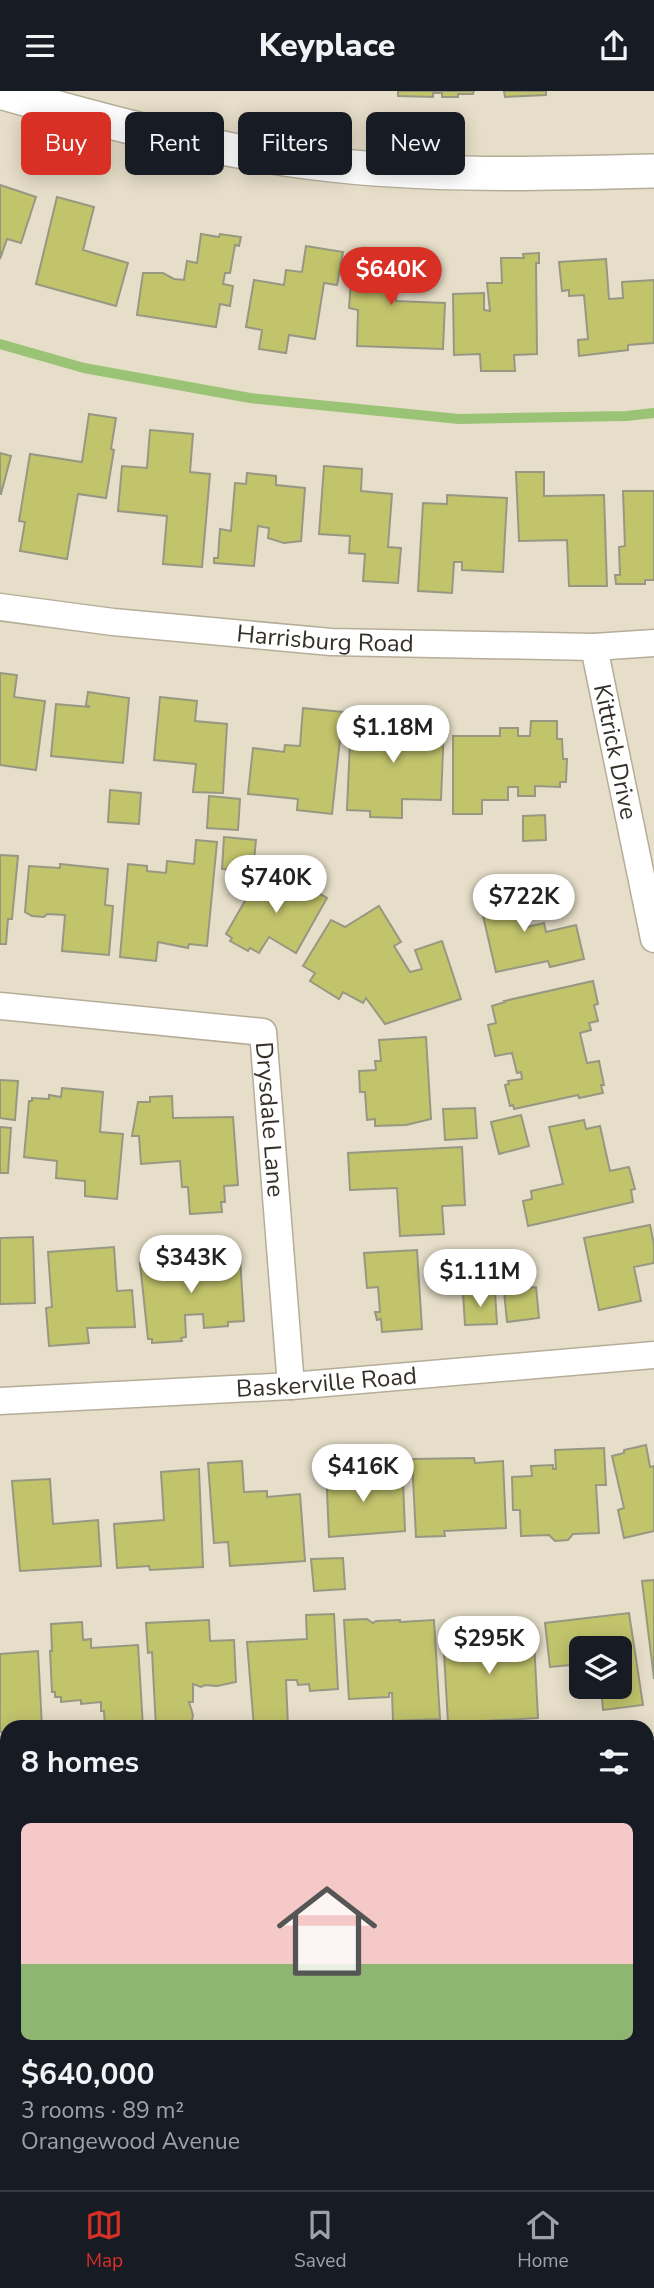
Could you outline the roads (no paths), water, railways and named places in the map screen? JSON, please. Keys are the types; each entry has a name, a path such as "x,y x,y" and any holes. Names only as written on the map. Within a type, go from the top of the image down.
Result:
{"street":[{"path":"0,92 116,125 215,147 316,163 519,175 654,171"},
{"name":"Harrisburg Road","path":"0,607 113,622 331,642 594,647 654,643"},
{"name":"Kittrick Drive","path":"594,647 654,939"},
{"name":"Drysdale Lane","path":"0,1006 263,1032 291,1386"},
{"name":"Baskerville Road","path":"0,1401 291,1386 654,1355"}],"waterway":[{"path":"0,344 84,368 250,398 459,419 626,416 654,413"}]}
